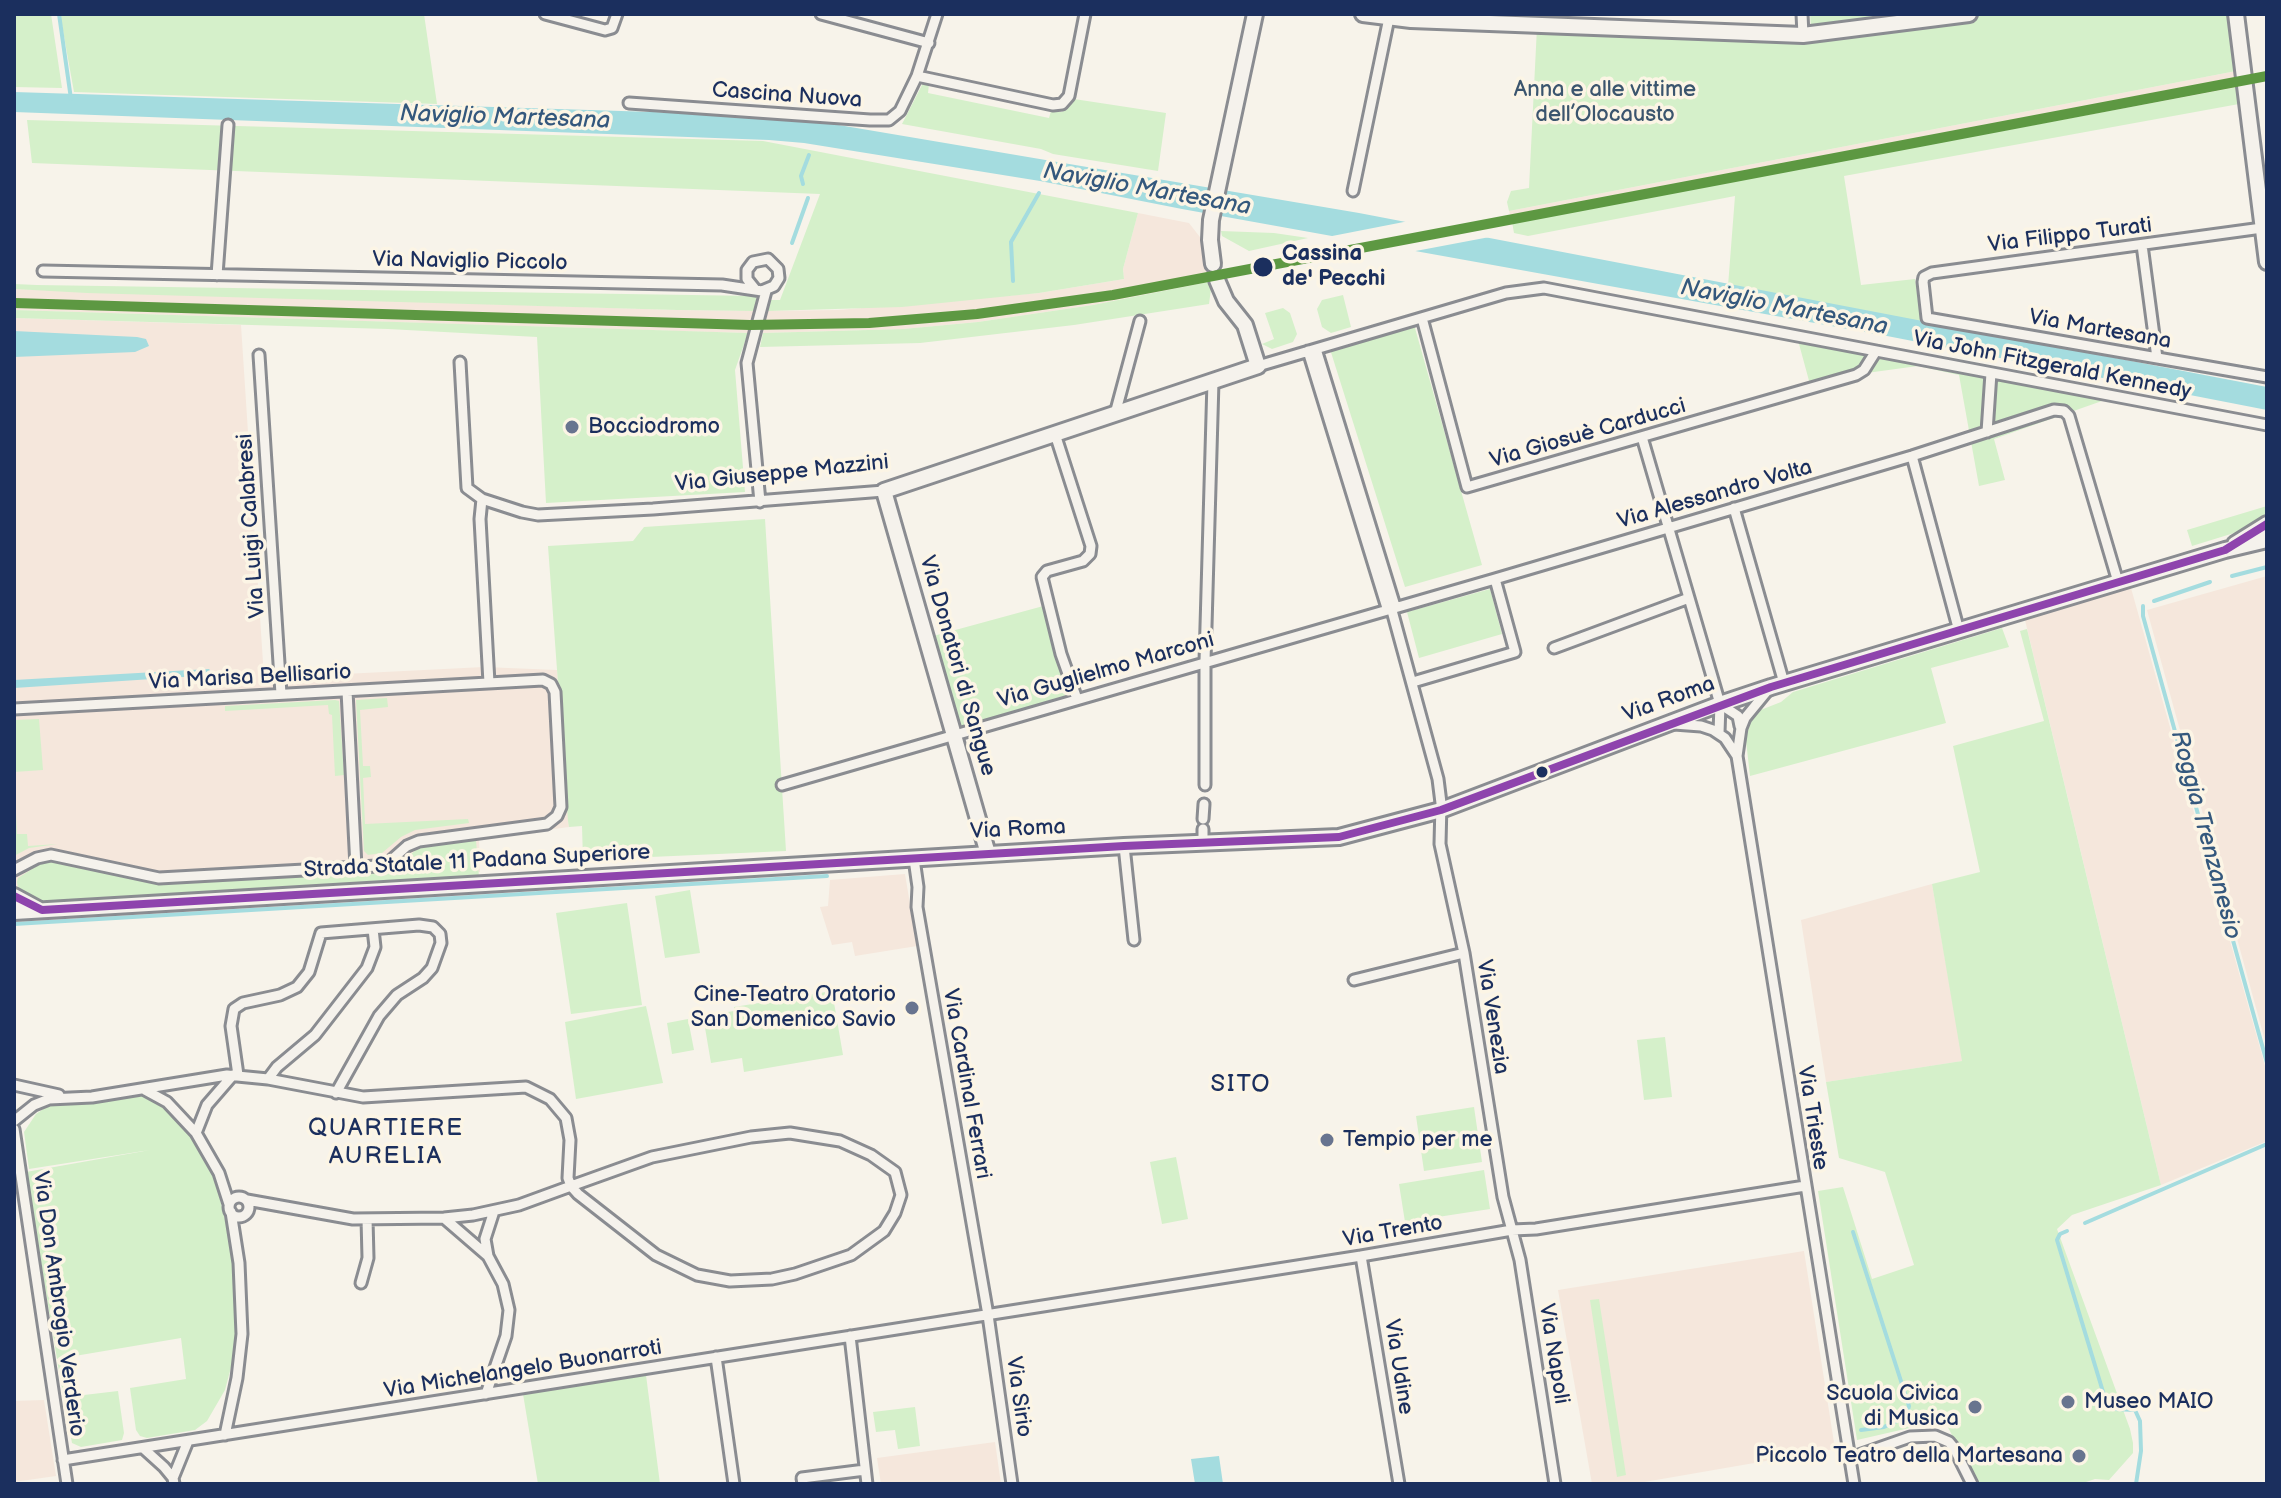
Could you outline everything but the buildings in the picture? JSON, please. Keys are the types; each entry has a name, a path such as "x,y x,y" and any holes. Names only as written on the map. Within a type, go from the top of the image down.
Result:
{"main road":[{"path":"1213,264 1210,240 1212,215 1255,14"},
{"path":"1363,14 1389,18 1803,35 1969,14"},
{"path":"2236,14 2267,262"},
{"path":"1217,280 1226,301 1245,325 1258,366"},
{"name":"Via Giuseppe Mazzini","path":"884,491 1258,366"},
{"name":"Via Donatori di Sangue","path":"884,491 988,854"},
{"name":"Via Roma","path":"2225,550 2267,524"},
{"name":"Via Roma","path":"914,859 1124,846 1203,830 1330,838 1370,830 1441,810 1778,685 2267,540"},
{"name":"Strada Statale 11 Padana Superiore","path":"14,912 914,859"},
{"name":"Strada Statale 11 Padana Superiore","path":"14,896 42,910"}],"street":[{"path":"545,14 605,30 612,28 617,14"},
{"name":"Cascina Nuova","path":"629,103 881,121 892,118 900,111 917,76 937,14"},
{"path":"917,76 1053,105 1065,102 1069,96 1085,14"},
{"path":"1802,14 1803,35"},
{"path":"825,15 929,43"},
{"path":"1353,191 1389,18"},
{"path":"217,275 228,125"},
{"name":"Via Filippo Turati","path":"1927,318 1923,282 1929,273 2262,228"},
{"path":"2142,245 2157,358"},
{"name":"Via Naviglio Piccolo","path":"43,271 722,285 766,291 779,278 778,269 772,262 763,259 753,262 746,275 722,285"},
{"path":"746,275 755,289"},
{"name":"Via John Fitzgerald Kennedy","path":"1312,350 1506,293 1544,288 2267,425"},
{"path":"760,502 747,363 766,291"},
{"name":"Via Giosuè Carducci","path":"1422,318 1467,487 1856,375 1864,370 1876,351"},
{"name":"Via Martesana","path":"1927,318 2267,377"},
{"path":"1115,414 1140,321"},
{"name":"Via Giuseppe Mazzini","path":"1258,366 1312,350"},
{"name":"Via Venezia","path":"1312,350 1391,607 1437,775 1441,810 1440,847 1464,953 1503,1197 1512,1230"},
{"name":"Via Luigi Calabresi","path":"259,355 281,694"},
{"path":"460,362 467,488 482,499 480,519 489,683"},
{"path":"1987,432 1991,373"},
{"path":"1205,785 1205,661 1213,381"},
{"name":"Via Alessandro Volta","path":"1391,607 1912,456 2051,410 2068,413 2118,582"},
{"path":"1055,434 1091,546 1090,554 1083,561 1047,571 1042,577 1061,654 1077,699"},
{"path":"1642,437 1720,704 1719,733 1703,726 1666,724"},
{"path":"1912,456 1959,631"},
{"name":"Via Giuseppe Mazzini","path":"482,499 538,515 884,491"},
{"path":"1734,508 1778,685"},
{"path":"1413,682 1515,652 1495,579"},
{"path":"1554,648 1689,598"},
{"name":"Via Guglielmo Marconi","path":"782,785 1391,607"},
{"name":"Via Marisa Bellisario","path":"14,709 541,680 552,686 561,807 557,816 547,824 419,841 407,846 385,864 356,867"},
{"name":"Via Trieste","path":"1778,685 1748,713 1741,728 1737,756 1854,1484"},
{"path":"14,870 37,858 51,855 155,878 356,867 347,691"},
{"path":"1720,704 1738,716 1741,728"},
{"name":"Via Trieste","path":"1719,733 1737,756"},
{"path":"1203,830 1204,804"},
{"path":"1124,846 1134,940"},
{"name":"Via Cardinal Ferrari","path":"914,859 917,907 988,1315"},
{"path":"196,1133 207,1105 236,1075 231,1026 234,1009 243,1003 280,995 297,987 309,972 321,933 419,925 433,927 440,934 441,943 432,968 423,978 397,995 379,1016 336,1093"},
{"path":"268,1079 277,1067 315,1035 367,968 375,947 373,929"},
{"path":"1354,980 1464,953"},
{"path":"14,1121 43,1101 92,1097 236,1075 371,1098 475,1092 515,1086 529,1088 553,1102 568,1121 570,1146 567,1175 571,1186 656,1255 703,1278 730,1281 772,1279 851,1255 884,1231 901,1195 897,1175 886,1164 840,1141 798,1134 751,1137 652,1157 571,1186 494,1211 444,1218 341,1218 285,1207 244,1206 233,1199 230,1208"},
{"path":"14,1085 70,1097"},
{"path":"142,1089 167,1102 196,1133 219,1173 244,1206"},
{"name":"Via Don Ambrogio Verderio","path":"14,1129 67,1484"},
{"path":"219,1173 230,1208 236,1245 242,1334 225,1435"},
{"name":"Via Trento","path":"988,1315 1805,1186"},
{"path":"230,1208 237,1217 244,1206"},
{"path":"236,1245 244,1206"},
{"path":"486,1394 506,1336 509,1310 503,1284 488,1256 485,1239 494,1211"},
{"path":"444,1218 488,1256"},
{"path":"361,1283 368,1258 367,1219"},
{"name":"Via Napoli","path":"1512,1230 1520,1260 1555,1484"},
{"name":"Via Udine","path":"1361,1256 1399,1484"},
{"name":"Via Michelangelo Buonarroti","path":"63,1460 988,1315"},
{"name":"Via Sirio","path":"988,1315 1012,1484"},
{"path":"850,1336 867,1484"},
{"path":"716,1357 734,1484"},
{"path":"1850,1458 1917,1436 1935,1436 1949,1442 1954,1448 1972,1484"},
{"path":"143,1448 173,1481 188,1441"},
{"path":"803,1484 802,1478 865,1470"}],"shaded area":[{"path":"2236,71 2238,87 1512,222 1509,211"},
{"path":"1138,213 1189,223 1203,241 1208,282 1093,305 978,322 903,329 763,333 768,311 838,310 1039,293 1124,279 1123,269"},
{"path":"14,289 754,311 748,333 675,331 14,310"},
{"path":"14,318 241,325 264,678 484,667 557,670 569,827 479,839 480,872 14,894"},
{"path":"2267,576 2267,1048 2147,610"},
{"path":"2131,588 2267,1073 2267,1141 2161,1185 2025,620"},
{"path":"905,874 917,946 855,956 852,942 832,945 820,907 828,906 830,880"},
{"path":"1932,884 1963,1061 1826,1082 1801,920"},
{"path":"1804,1251 1835,1449 1633,1484 1592,1484 1558,1290"},
{"path":"44,1400 56,1476 14,1482 14,1401"},
{"path":"995,1442 1001,1484 881,1484 877,1458"}],"green space":[{"path":"14,14 51,14 62,88 14,87"},
{"path":"60,14 424,14 437,104 74,92"},
{"path":"1810,14 1929,14 1817,28 1811,27"},
{"name":"Anna e alle vittime dell’Olocausto","path":"1992,14 2233,14 2237,54 2232,58 2236,71 1509,211 1507,202 1511,191 1529,188 1537,27 1804,41"},
{"path":"923,83 929,84 928,93 1049,118 1051,111 1062,112 1074,99 1166,113 1158,171 902,124"},
{"path":"2238,87 2239,104 1844,176 1861,285 1915,279 1921,322 1728,286 1735,196 1528,236 1514,233 1512,222"},
{"path":"27,120 763,141 1138,213 1123,269 1124,279 1039,293 902,307 768,311 771,300 780,300 820,194 32,163"},
{"path":"1221,231 1308,238 1249,251 1222,236"},
{"path":"1208,282 1211,289 1209,304 1074,325 920,343 760,347 763,333 903,329 978,322 1093,305"},
{"path":"14,284 757,296 754,311 677,310 87,293 14,289"},
{"path":"1343,295 1351,327 1331,333 1322,327 1317,309 1322,300"},
{"path":"1283,308 1290,313 1297,334 1293,342 1272,349 1262,344 1274,339 1265,313"},
{"path":"14,310 748,333 735,370 745,492 546,503 537,337 388,329 14,318"},
{"path":"1413,321 1482,565 1405,587 1329,346"},
{"path":"1796,333 2119,395 1994,439 2005,480 1979,486 1959,375 1918,366 1859,374 1811,388"},
{"path":"2267,506 2267,517 2260,525 2192,546 2187,530"},
{"path":"765,519 786,851 583,860 582,826 569,827 568,821 548,546 633,541 644,527"},
{"path":"1490,589 1502,634 1419,658 1407,612"},
{"path":"1047,605 1077,700 954,734 926,638"},
{"path":"2002,628 2009,647 1931,668 1946,723 1750,776 1745,732 1758,711 1781,702 1793,692"},
{"path":"2027,629 2161,1185 2072,1215 2057,1229 2133,1443 2133,1453 2109,1480 2095,1479 2080,1484 1978,1484 1944,1420 1857,1440 1818,1191 1843,1187 1872,1279 1914,1265 1885,1172 1839,1158 1826,1082 1962,1061 1932,884 1980,872 1953,746 2044,721 2020,631"},
{"path":"387,698 388,707 360,710 363,766 370,766 371,777 363,778 365,824 468,819 469,823 415,830 382,853 368,855 364,851 356,700"},
{"path":"339,701 344,775 335,776 332,715 329,714 328,705 225,711 225,706"},
{"path":"39,719 43,770 14,772 14,720"},
{"path":"14,772 17,834 27,834 28,846 58,844 29,848 14,856"},
{"path":"476,840 479,877 42,901 19,893 17,882 18,878 40,864 51,862 155,884 379,872 392,868 419,848"},
{"path":"690,890 700,953 665,958 655,896"},
{"path":"627,903 642,1005 571,1014 556,913"},
{"path":"832,991 843,1055 744,1072 742,1058 711,1063 703,1016 734,1011 734,1007"},
{"path":"646,1006 663,1083 576,1099 565,1022"},
{"path":"688,1019 694,1050 672,1054 667,1023"},
{"path":"1665,1037 1672,1097 1644,1100 1637,1040"},
{"path":"141,1094 156,1100 184,1124 200,1146 216,1183 234,1256 238,1320 234,1356 225,1390 207,1421 195,1430 147,1438 140,1436 136,1430 130,1388 186,1379 181,1338 57,1359 26,1172 150,1150 29,1169 24,1132 36,1114 49,1105"},
{"path":"1474,1107 1482,1162 1424,1171 1416,1116"},
{"path":"1176,1157 1188,1219 1162,1224 1150,1162"},
{"path":"1484,1170 1490,1209 1405,1222 1399,1184"},
{"path":"1599,1299 1626,1475 1617,1477 1590,1300"},
{"path":"57,1360 62,1360 67,1397 118,1391 124,1433 122,1440 81,1447 72,1443"},
{"path":"646,1375 660,1484 538,1484 523,1394"},
{"path":"915,1407 920,1446 898,1449 895,1430 876,1432 873,1412"}],"water":[{"name":"Naviglio Martesana","path":"14,92 749,115 815,121 1359,213 2267,387 2267,410 1887,336 1040,181 804,143 14,112"},
{"path":"14,331 137,337 146,339 149,346 135,352 14,357"},
{"path":"209,669 214,675 14,688 14,680"},
{"path":"1219,1456 1223,1484 1195,1484 1191,1459"}],"pier":[{"path":"1414,220 1495,236 1405,253 1322,238"}],"waterway":[{"path":"59,14 71,99"},
{"path":"803,184 801,176 809,155"},
{"name":"Naviglio Martesana","path":"1013,281 1011,242 1039,193"},
{"path":"792,243 808,198"},
{"name":"Roggia Trenzanesio","path":"2232,576 2267,567"},
{"name":"Roggia Trenzanesio","path":"2154,601 2210,582"},
{"name":"Roggia Trenzanesio","path":"2143,606 2143,616 2267,1063"},
{"path":"14,924 827,876"},
{"name":"Roggia Trenzanesio","path":"2085,1223 2267,1144"},
{"name":"Roggia Trenzanesio","path":"2067,1231 2060,1234 2057,1240 2107,1405 2115,1409 2135,1410 2140,1421 2141,1451 2136,1484"},
{"path":"1853,1232 1909,1406 1907,1414 1901,1419 1884,1427 1861,1430"}],"transit line":[{"path":"14,303 750,325 869,323 977,314 1113,295 2267,76"},
{"path":"14,896 42,910 1124,846 1339,837 1441,810 1771,687 2225,550 2267,524"}],"place":[{"name":"Cassina de' Pecchi","path":"1263,267"},
{"name":"Bocciodromo","path":"572,427"},
{"name":"Cine-Teatro Oratorio San Domenico Savio","path":"912,1008"},
{"name":"Tempio per me","path":"1327,1140"},
{"name":"Museo MAIO","path":"2068,1402"},
{"name":"Scuola Civica di Musica","path":"1975,1407"},
{"name":"Piccolo Teatro della Martesana","path":"2079,1456"}],"district":[{"name":"SITO","path":"1241,1085"},
{"name":"QUARTIERE AURELIA","path":"386,1143"}]}
